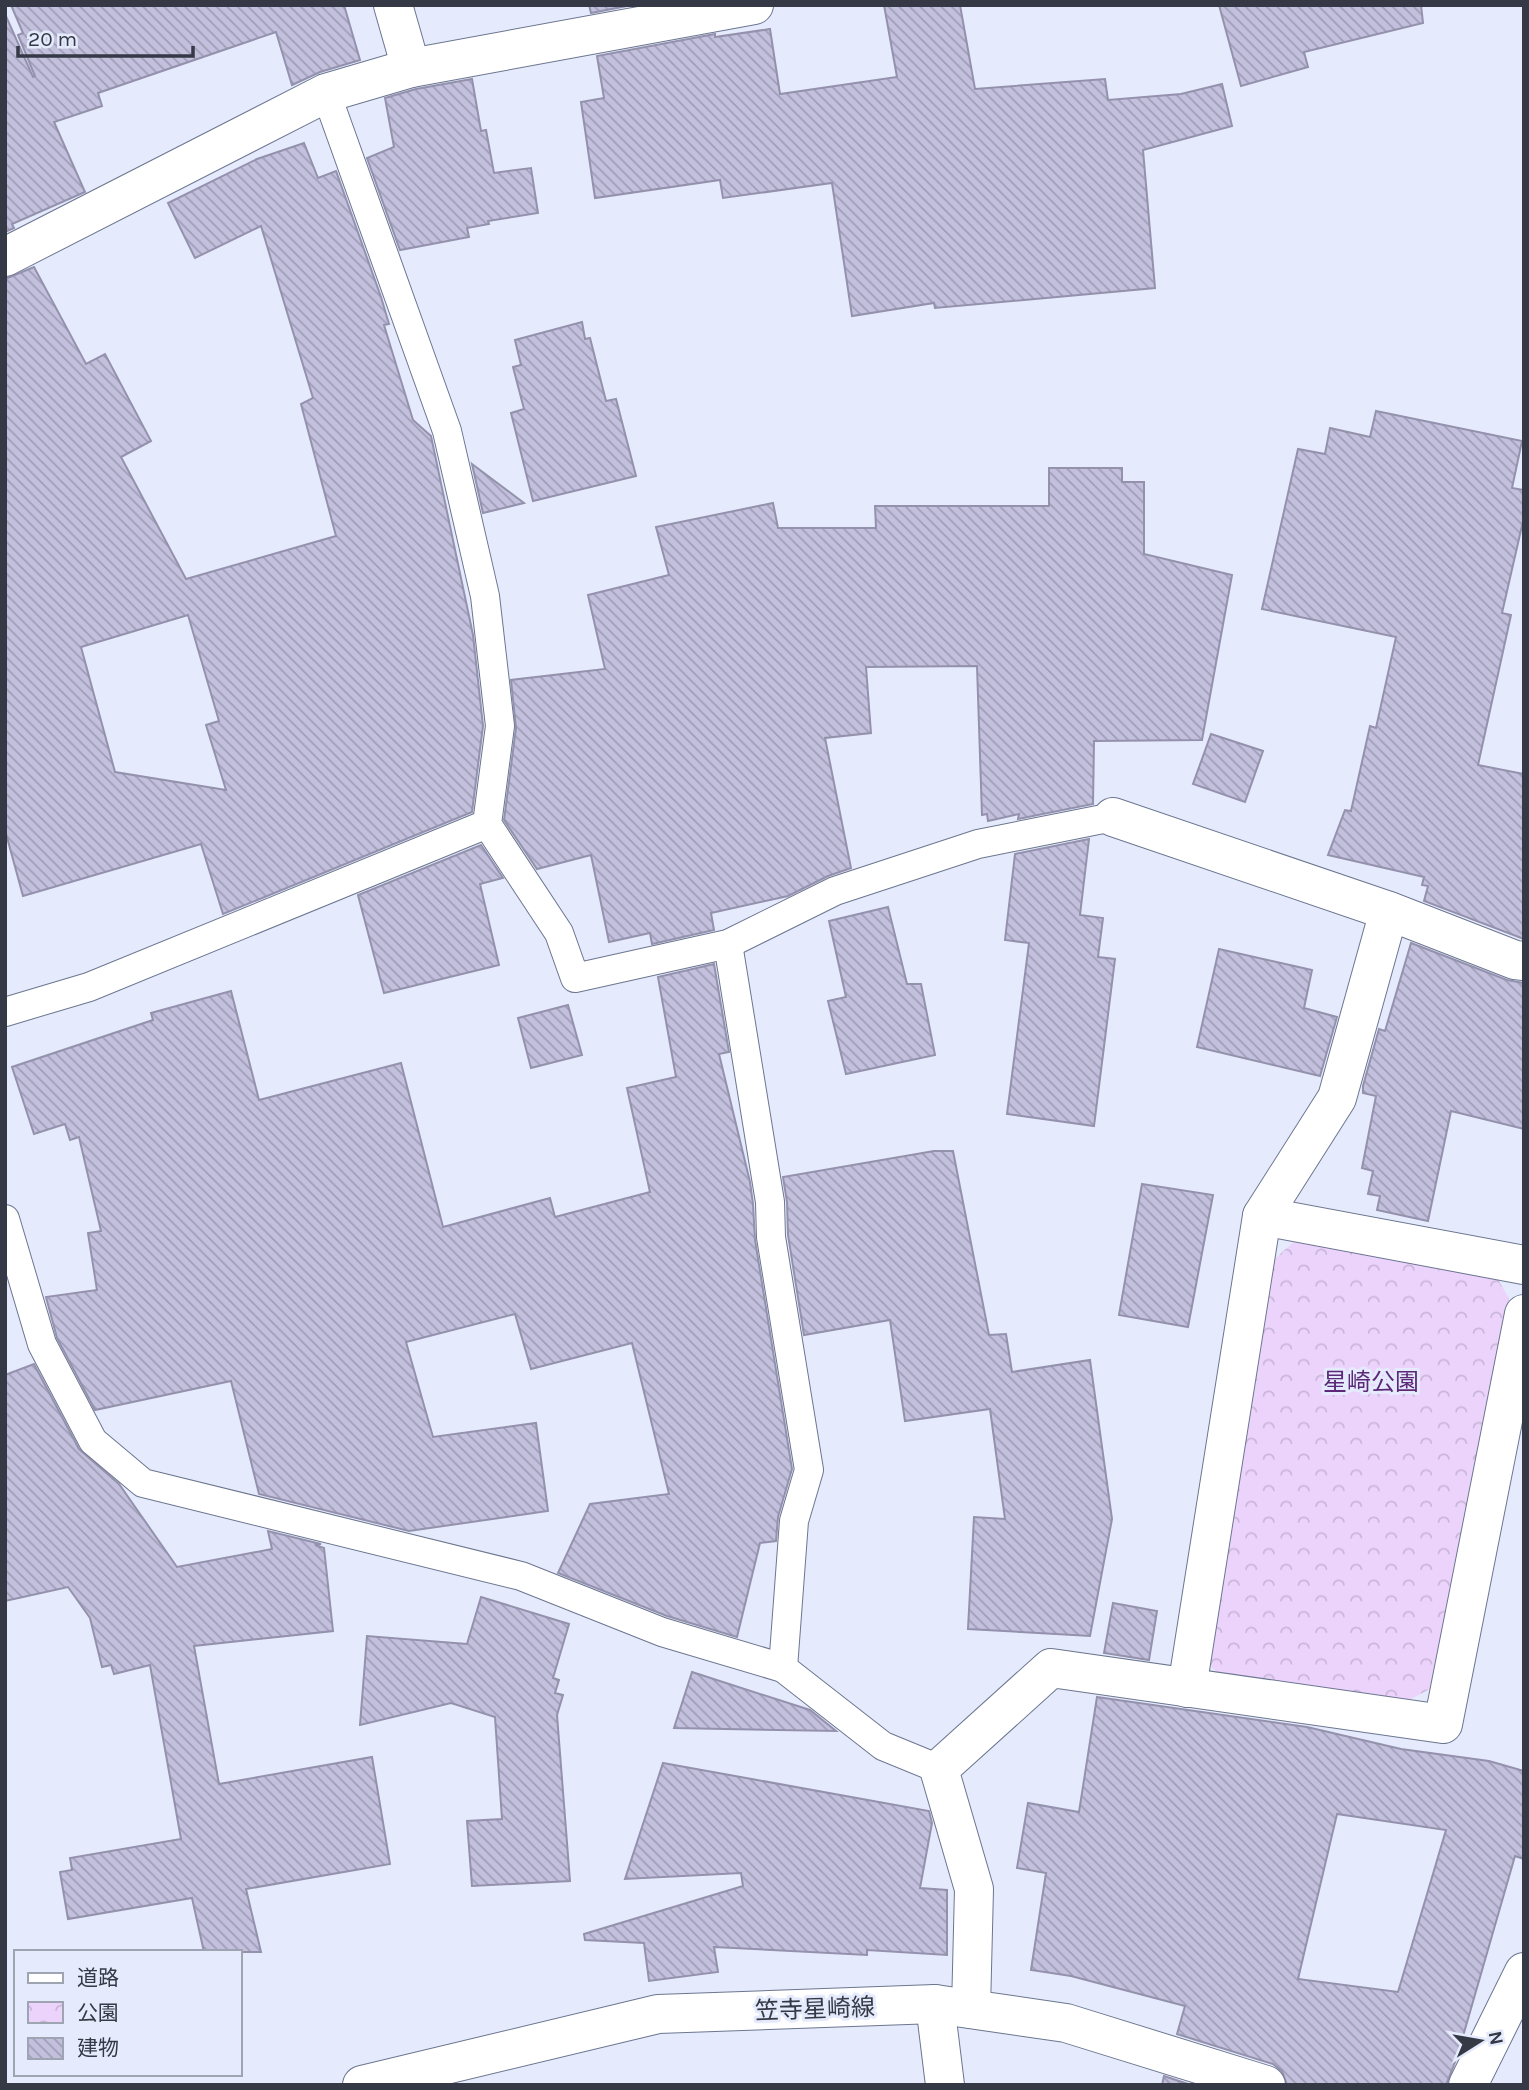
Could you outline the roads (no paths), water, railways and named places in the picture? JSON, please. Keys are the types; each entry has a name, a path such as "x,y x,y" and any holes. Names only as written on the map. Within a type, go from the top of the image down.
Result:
{"street":[{"path":"393,5 411,68"},
{"path":"5,257 326,93 411,68 754,5"},
{"path":"1113,817 1389,911 1515,960 1524,961"},
{"path":"1187,1688 1262,1216 1337,1098 1389,911"},
{"path":"1262,1216 1524,1265"},
{"path":"945,2085 953,2007 974,1889 939,1769 1051,1668 1443,1724 1524,1314"},
{"path":"1468,2085 1524,1972"},
{"name":"笠寺星崎線","path":"362,2085 658,2014 953,2007 1066,2023 1266,2085"}],"lane":[{"path":"326,93 447,431 485,596 500,726 487,824 559,933 575,978 728,944 835,891 965,848 1113,817"},
{"path":"5,1012 89,988 487,824"},
{"path":"728,944 770,1202 771,1237 809,1470 794,1521 783,1668"},
{"path":"5,1219 42,1344 93,1440 143,1483 521,1576 662,1632 783,1668 883,1746 939,1769"}],"park label":[{"name":"星崎公園","path":"1371,1382"}]}
